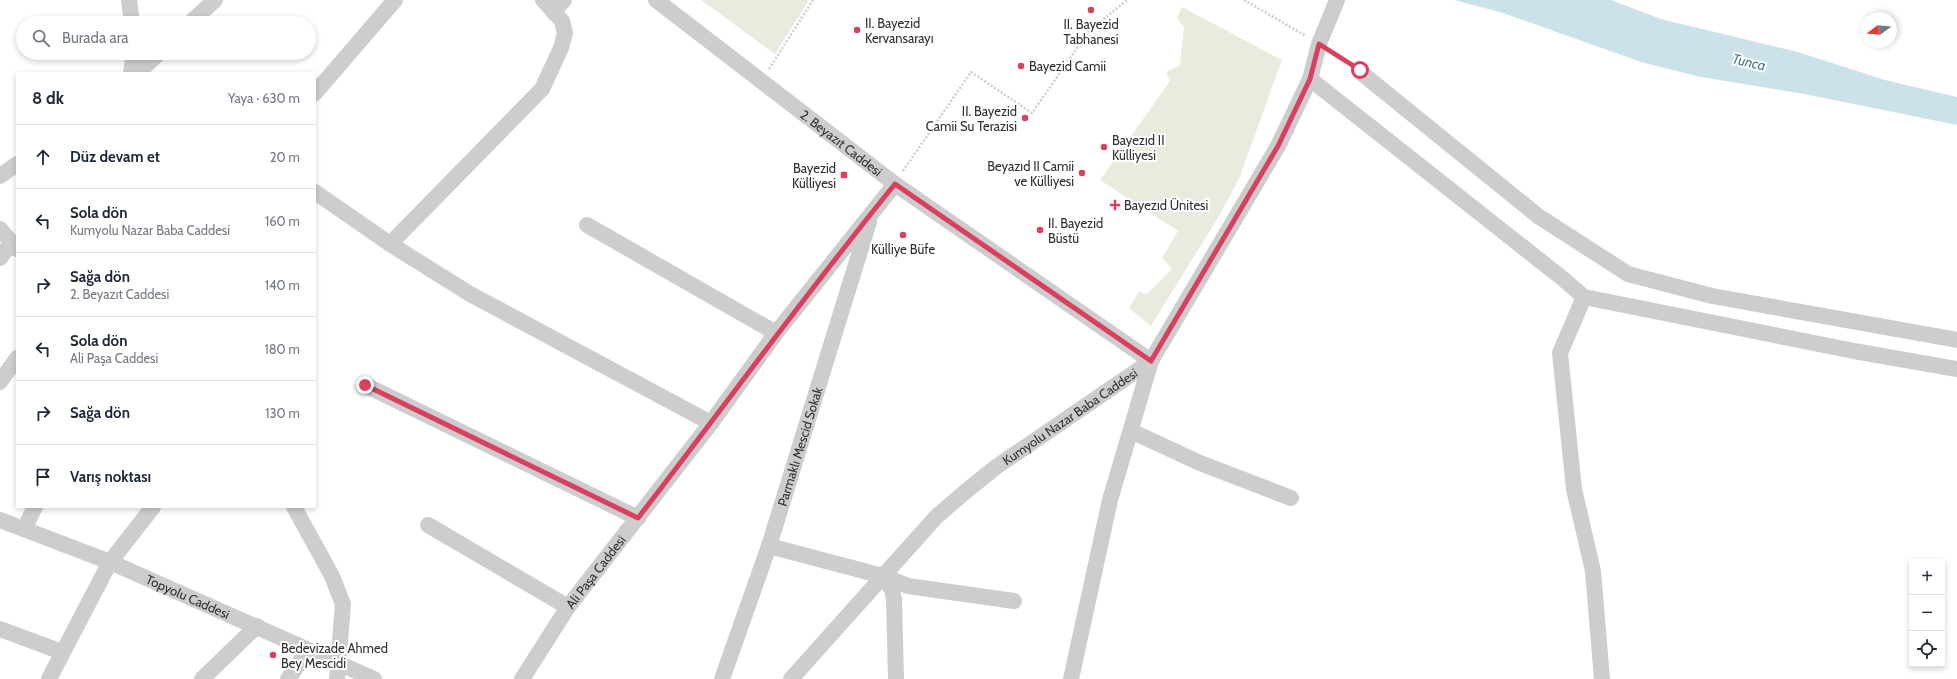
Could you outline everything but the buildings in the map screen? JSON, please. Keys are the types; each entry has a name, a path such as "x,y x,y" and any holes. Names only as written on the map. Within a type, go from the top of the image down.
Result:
{"street":[{"path":"129,0 131,16"},
{"path":"198,16 215,0"},
{"path":"316,92 395,0"},
{"path":"390,244 542,89 561,48 565,33 562,21 548,6 564,0"},
{"name":"2. Beyazıt Caddesi","path":"656,0 895,184 1151,361"},
{"name":"Kumyolu Nazar Baba Caddesi","path":"791,679 936,518 965,492 996,466 1151,361 1278,146 1310,79 1319,44 1337,0"},
{"path":"131,72 133,60"},
{"path":"139,72 152,60"},
{"path":"1360,70 1538,216 1628,274 1712,296 1957,340"},
{"path":"1310,79 1556,273 1584,297 1846,350 1957,369"},
{"path":"0,176 16,165"},
{"name":"Ali Paşa Caddesi","path":"522,679 568,607 712,423 776,333 895,184"},
{"path":"316,193 390,244 470,294 712,423"},
{"name":"Parmaklı Mescid Sokak","path":"722,679 769,546 872,212"},
{"path":"587,224 776,333"},
{"path":"0,229 14,246 0,258"},
{"path":"1584,297 1560,353 1574,489 1593,571 1602,679"},
{"path":"0,382 16,359"},
{"path":"1071,679 1110,500 1151,361"},
{"path":"365,385 638,518"},
{"path":"1131,431 1200,463 1291,498"},
{"path":"24,529 34,508"},
{"path":"49,679 110,562 152,508"},
{"path":"295,508 332,576 343,604 338,672"},
{"name":"Topyolu Caddesi","path":"0,520 110,562 256,626 308,651 338,672 374,679"},
{"path":"428,525 568,607"},
{"path":"769,546 883,576 908,586 1014,601"},
{"path":"883,576 892,590 894,599 896,679"},
{"path":"202,679 256,626"},
{"path":"0,629 62,652"},
{"path":"288,679 308,651"}],"path":[{"path":"761,81 813,0"},
{"path":"895,184 971,72 1032,113 1089,32 1127,0"},
{"path":"1244,0 1360,70"}],"shaded area":[{"path":"701,0 809,0 775,54"},
{"path":"1182,7 1282,60 1239,179 1219,216 1151,326 1129,308 1139,291 1146,295 1172,269 1162,258 1178,231 1100,180 1170,81 1166,72 1180,65 1184,27 1177,18"}],"water":[{"name":"Tunca","path":"1454,0 1611,0 1661,19 1798,52 1885,80 1957,97 1957,125 1804,94 1701,77 1641,62 1503,13"}],"place":[{"name":"II. Bayezid Tabhanesi","path":"1091,10"},
{"name":"II. Bayezid Kervansarayı","path":"857,30"},
{"name":"Bayezid Camii","path":"1021,66"},
{"name":"II. Bayezid Camii Su Terazisi","path":"1025,118"},
{"name":"Bayezıd II Külliyesi","path":"1104,147"},
{"name":"Beyazıd II Camii ve Külliyesi","path":"1082,173"},
{"name":"Bayezid Külliyesi","path":"844,175"},
{"name":"Bayezıd Ünitesi","path":"1115,205"},
{"name":"II. Bayezid Büstü","path":"1040,230"},
{"name":"Külliye Büfe","path":"903,235"},
{"name":"Bedevizade Ahmed Bey Mescidi","path":"273,655"}],"route":[{"path":"365,385 638,518 712,423 776,333 895,184 1151,361 1278,146 1310,79 1319,44 1360,70"}]}
